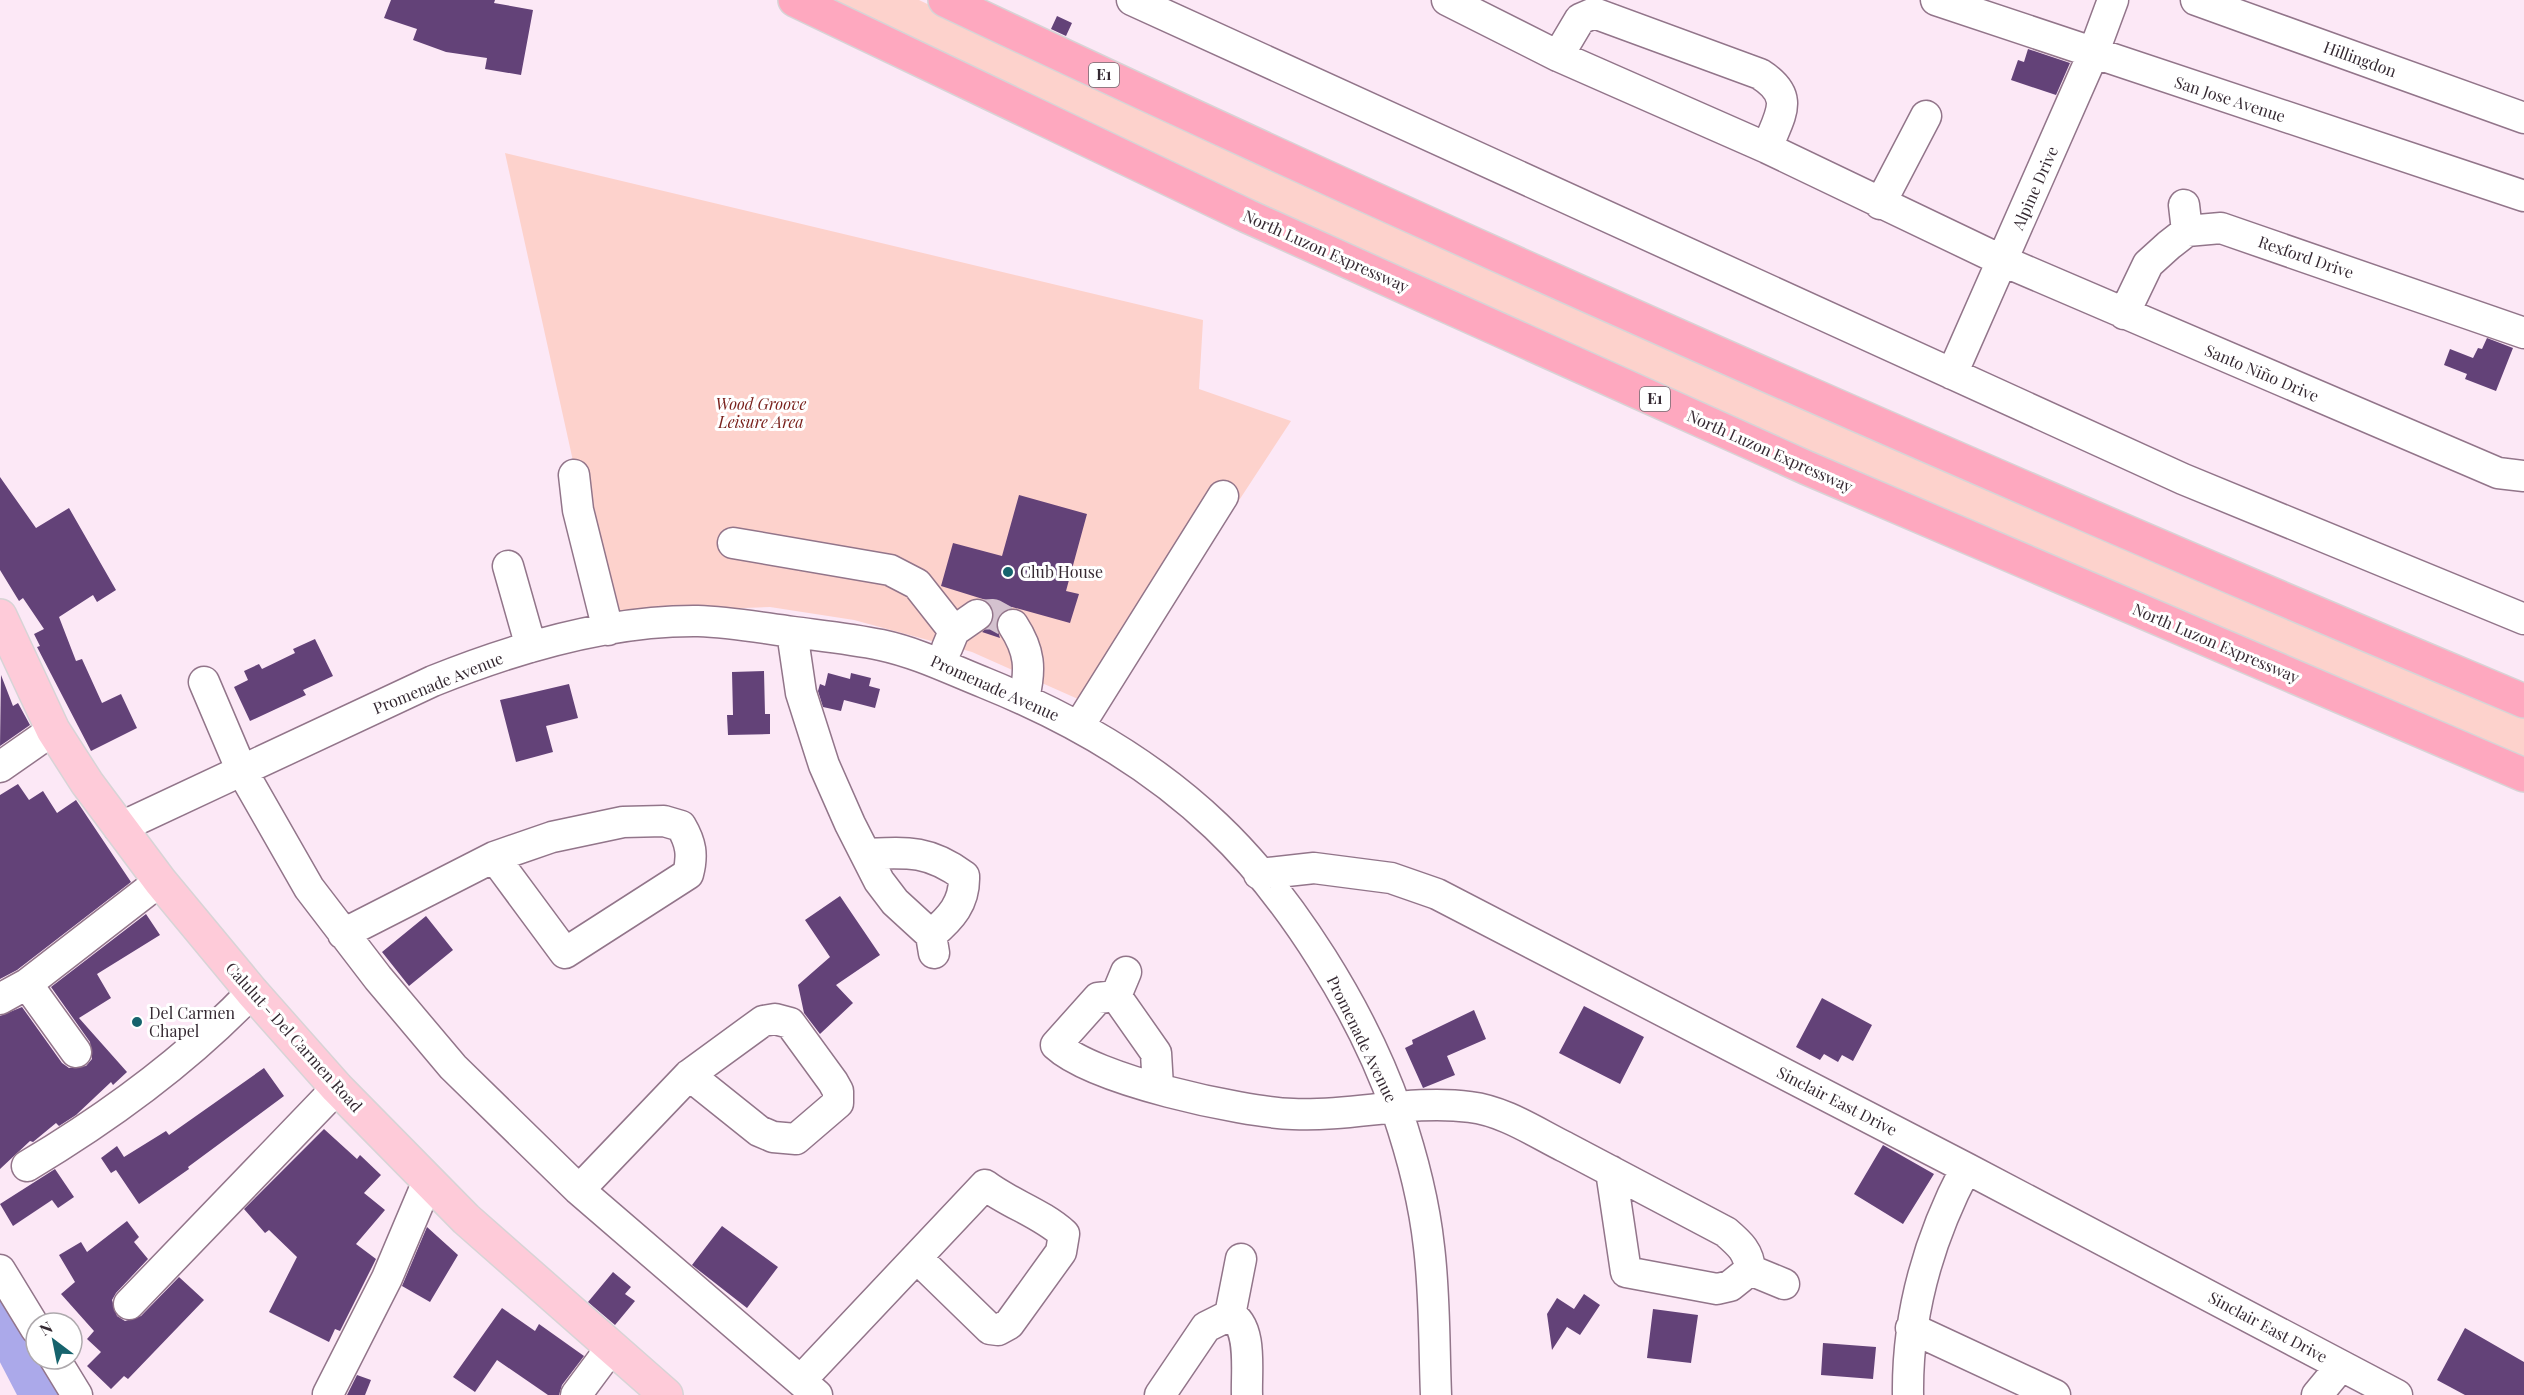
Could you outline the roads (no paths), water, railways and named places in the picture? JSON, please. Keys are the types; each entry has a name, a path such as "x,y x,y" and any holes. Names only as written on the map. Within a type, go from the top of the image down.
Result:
{"highway":[{"name":"North Luzon Expressway","path":"795,0 1247,216 1808,468 2524,775"},
{"name":"E1","path":"945,0 1287,161 1832,404 2524,701"}],"main road":[{"name":"Calulut - Del Carmen Road","path":"0,618 53,730 119,828 252,992 337,1088 428,1180 507,1256 666,1395"}],"street":[{"path":"1132,0 2183,479 2524,619"},
{"name":"Santo Niño Drive","path":"1447,0 1558,56 1767,148 2003,261 2498,473 2524,476"},
{"name":"San Jose Avenue","path":"1936,0 2524,196"},
{"name":"Alpine Drive","path":"1952,374 2093,54 2113,0"},
{"name":"Hillingdon","path":"2196,0 2524,118"},
{"path":"1558,56 1580,19 1594,13 1760,74 1776,84 1782,95 1782,109 1767,148"},
{"path":"1880,204 1926,116"},
{"name":"Rexford Drive","path":"2124,314 2148,264 2185,218 2221,228 2524,333"},
{"path":"574,476 578,510 608,630"},
{"path":"1079,726 1222,496"},
{"path":"733,543 890,570 916,584 965,623 942,662"},
{"path":"508,566 531,647"},
{"name":"Promenade Avenue","path":"119,828 241,769 477,663 531,647 608,630 696,621 882,645 942,662 1024,698 1079,726 1179,794 1217,827 1259,874 1298,924 1336,982 1396,1108 1419,1192 1429,1247 1436,1395"},
{"path":"1013,625 1030,657 1024,698"},
{"path":"792,632 801,693 824,765 866,854 879,881 932,944 957,909 972,872 913,852 866,854"},
{"path":"204,682 241,769 309,888 343,934 453,1067 579,1190 809,1387 918,1259 986,1185 1006,1201 1052,1223 1064,1234 1061,1252 1010,1324 998,1330 990,1329 918,1259"},
{"path":"0,767 53,730"},
{"path":"343,934 494,857 552,837 623,822 664,821 681,826 690,842 692,858 688,874 565,954 494,857"},
{"name":"Sinclair East Drive","path":"1259,874 1314,868 1391,878 1437,894 1966,1168 2397,1395"},
{"path":"0,999 27,984 160,881"},
{"path":"27,984 76,1052"},
{"path":"1158,1087 1156,1053 1121,984 1098,998 1056,1045 1064,1052 1115,1077 1212,1101 1293,1114 1396,1108 1470,1107 1500,1113 1611,1171 1726,1232 1749,1257 1750,1270 1741,1280 1717,1289 1626,1272 1611,1171"},
{"path":"27,1166 91,1128 174,1065 252,992"},
{"path":"579,1190 689,1075 763,1021 775,1018 790,1023 833,1082 838,1091 838,1102 796,1139 772,1137 759,1131 689,1075"},
{"path":"129,1304 337,1088"},
{"path":"1908,1395 1911,1328 1938,1227 1966,1168"},
{"path":"328,1394 387,1278 428,1180"},
{"path":"1230,1315 1241,1258"},
{"path":"0,1270 25,1311"},
{"path":"1750,1270 1784,1284"},
{"path":"1160,1395 1206,1327 1230,1315 1237,1318 1244,1331 1248,1395"},
{"path":"1911,1328 2055,1395"},
{"path":"576,1395 611,1347"},
{"path":"2316,1395 2341,1366"},
{"path":"62,1371 77,1395"}],"waterway":[{"path":"0,1320 39,1395"}],"tunnel":[{"path":"977,615 993,614 1013,625"}],"place":[{"name":"Club House","path":"1008,572"},
{"name":"Del Carmen Chapel","path":"137,1022"}],"park label":[{"name":"Wood Groove Leisure Area","path":"761,413"}]}
